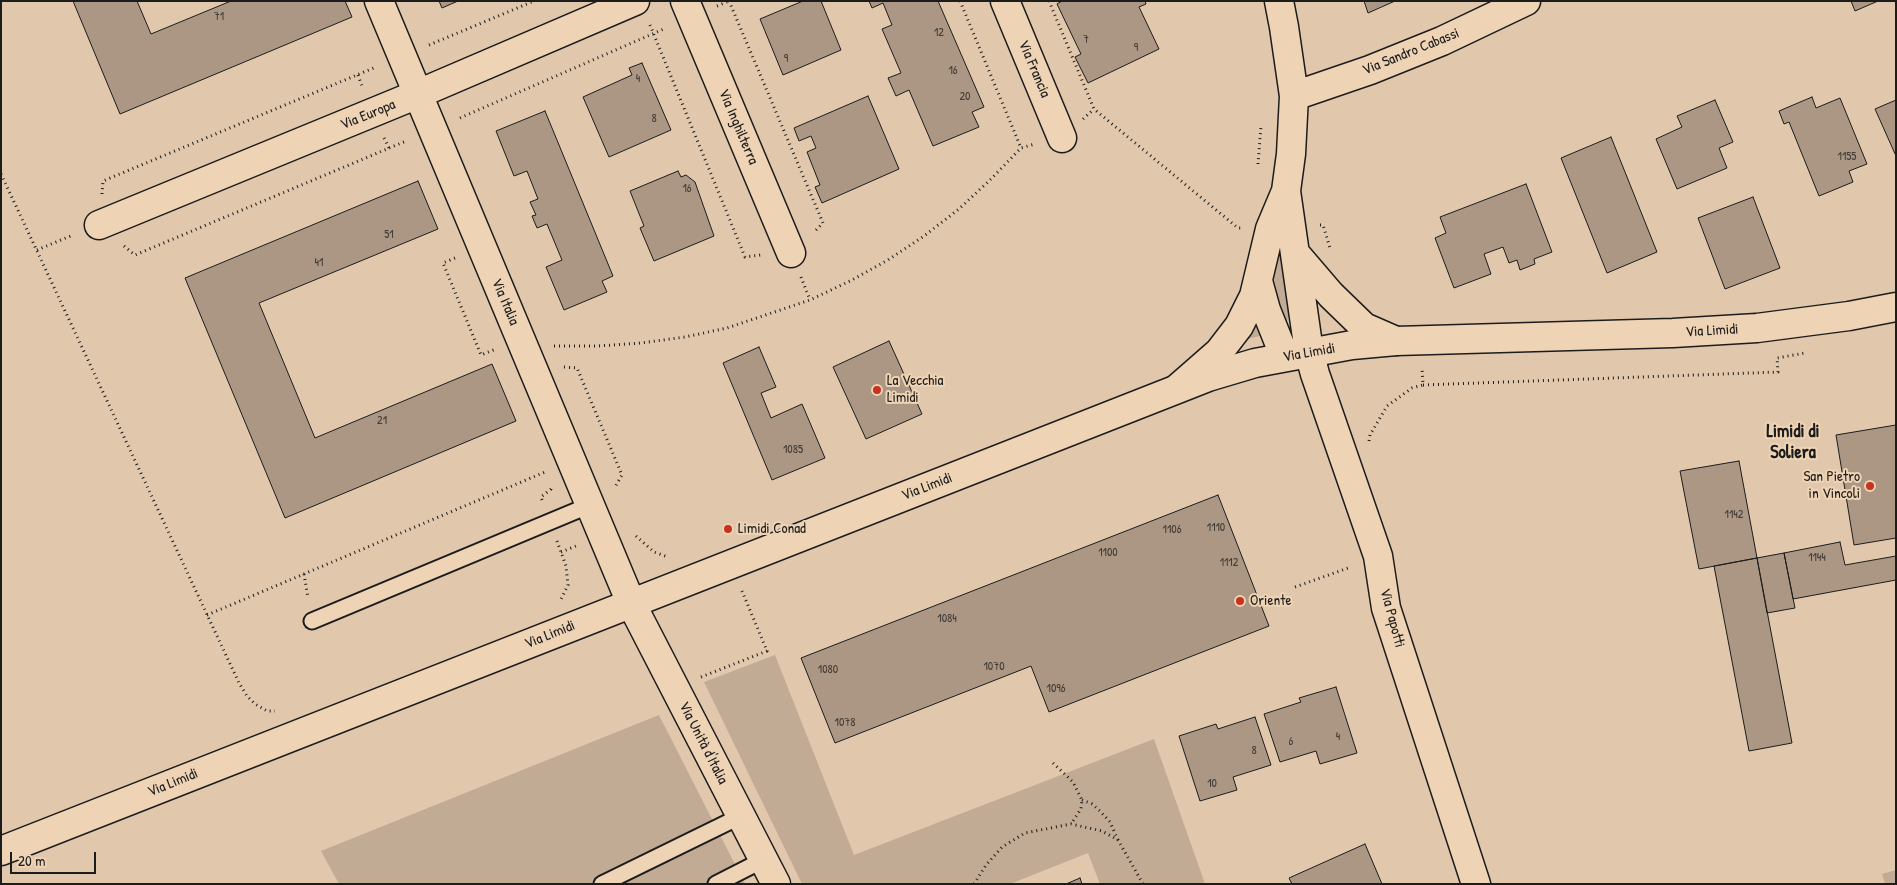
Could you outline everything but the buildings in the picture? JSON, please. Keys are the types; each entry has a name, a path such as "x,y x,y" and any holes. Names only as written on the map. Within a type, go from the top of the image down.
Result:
{"street":[{"name":"Via Italia","path":"379,1 631,602"},
{"name":"Via Europa","path":"99,225 418,94 635,1"},
{"name":"Via Francia","path":"1005,1 1062,138"},
{"path":"1175,390 1194,376 1219,352 1234,333 1254,296 1270,229 1286,191 1291,154 1294,96 1279,1"},
{"name":"Via Sandro Cabassi","path":"1294,96 1370,70 1442,41 1526,1"},
{"name":"Via Inghilterra","path":"689,9 791,253"},
{"path":"1258,281 1266,310 1280,345 1298,354 1295,253 1286,191"},
{"path":"1295,253 1331,295 1364,327 1396,341"},
{"name":"Via Limidi","path":"1,851 631,602 1175,390 1255,363 1352,345 1396,341 1673,333 1757,328 1849,316 1896,307"},
{"name":"Via Papotti","path":"1298,354 1315,374 1378,556 1386,608 1476,884"},
{"name":"Via Unità d'Italia","path":"631,602 776,884"}],"lane":[{"path":"312,621 590,505"},
{"path":"602,884 741,816"},
{"path":"716,884 763,860"}],"path":[{"path":"99,225 103,181 534,1"},
{"path":"99,225 135,256 433,130 689,9 728,1"},
{"path":"557,353 554,346 615,345 676,338 727,328 769,315 810,300 888,260 924,236 959,209 991,180 1021,148 960,1"},
{"path":"1258,171 1262,124"},
{"path":"1,174 207,615 247,696 266,711 278,712"},
{"path":"37,250 99,225"},
{"path":"1423,385 1778,372 1777,358 1813,352"},
{"path":"560,360 563,367 577,368 622,475 614,486 618,495"},
{"path":"543,463 549,476"},
{"path":"207,615 547,472"},
{"path":"551,481 551,489 541,498 567,575 568,585 560,600"},
{"path":"634,535 654,552 674,558"},
{"path":"1295,587 1378,556"},
{"path":"675,687 767,651 731,564"},
{"path":"1054,763 1073,782 1082,800 1081,809 1071,824"},
{"path":"1082,800 1092,804 1110,822 1143,884"},
{"path":"974,884 986,866 1002,848 1025,833 1071,824 1102,831 1118,840"}],"shaded area":[{"path":"1276,239 1292,304 1285,329 1274,297 1271,269"},
{"path":"1256,304 1268,334 1235,342"},
{"path":"775,655 854,855 1154,739 1205,884 1100,884 1088,853 1010,884 802,884 704,682"},
{"path":"659,715 745,884 339,884 321,851"},
{"path":"1896,870 1896,884 1885,884 1882,874"}],"place":[{"name":"La Vecchia Limidi","path":"877,390"},
{"name":"San Pietro in Vincoli","path":"1870,486"},
{"name":"Limidi Conad","path":"728,529"},
{"name":"Oriente","path":"1240,601"}],"district":[{"name":"Limidi di Soliera","path":"1793,442"}]}
